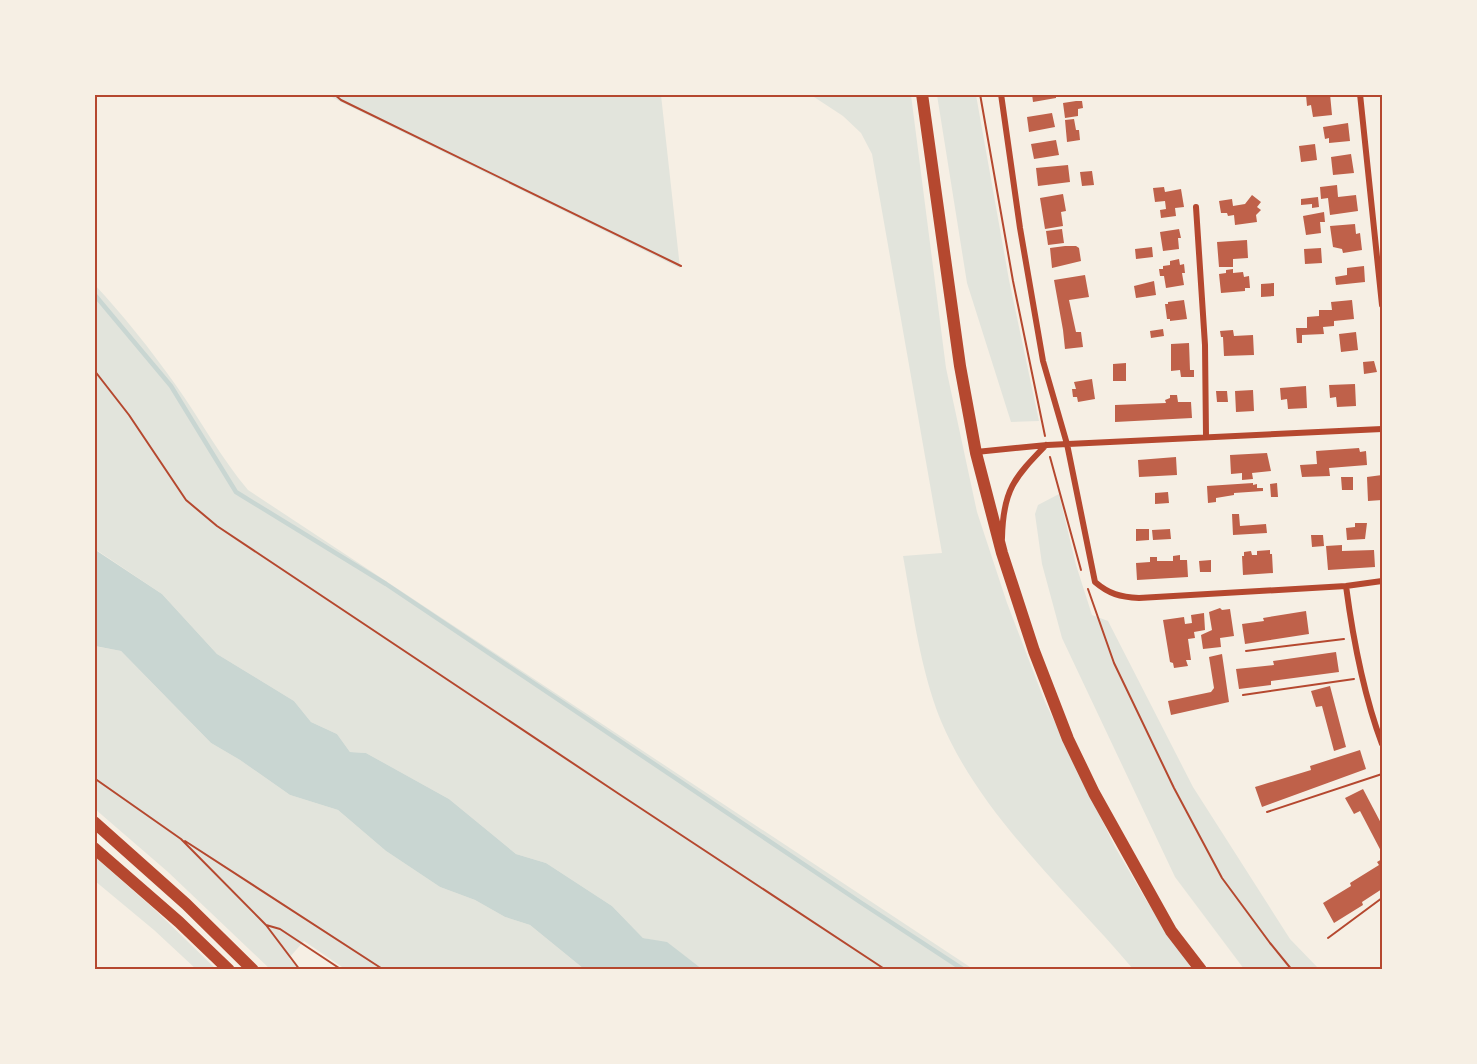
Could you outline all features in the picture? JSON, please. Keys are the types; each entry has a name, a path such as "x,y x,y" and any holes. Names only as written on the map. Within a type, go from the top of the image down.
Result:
{"main road":[{"path":"922,94 960,366 976,453 1002,553 1034,651 1072,748 1094,794 1171,931 1201,969"},
{"path":"94,822 186,904 253,969"},
{"path":"94,848 229,969"}],"street":[{"path":"1001,94 1020,228 1043,361 1066,444 1095,582 1106,591 1121,597 1139,598 1383,581"},
{"path":"1360,94 1383,305"},
{"path":"1196,207 1205,345 1206,436"},
{"path":"976,453 1047,445 1383,429"},
{"path":"1002,553 1002,513 1012,484 1047,445"},
{"path":"1346,585 1353,638 1383,744"}],"path":[{"path":"334,94 352,105 681,266"},
{"path":"94,370 129,415 186,500 217,526 886,969"},
{"path":"1246,651 1353,638"},
{"path":"1243,695 1363,678"},
{"path":"1267,812 1383,774"},
{"path":"94,778 181,839 384,969"},
{"path":"181,839 266,925 300,969"},
{"path":"1328,938 1383,898"},
{"path":"266,925 280,929 342,969"}],"shaded area":[{"path":"328,95 661,95 680,268 341,102"},
{"path":"811,95 911,95 946,368 977,512 1007,603 1045,702 1115,847 1146,900 1192,969 1133,969 1002,821 958,756 941,721 922,660 903,556 942,553 872,154 861,133 843,116"},
{"path":"937,95 976,95 1009,280 1039,421 1011,422 967,283"},
{"path":"94,284 156,358 248,490 973,969 702,969 667,943 643,938 612,906 546,863 516,854 449,799 366,753 350,752 337,734 311,722 294,701 217,654 162,594 95,549"},
{"path":"1059,494 1076,565 1092,615 1108,621 1193,787 1290,939 1319,969 1244,969 1175,877 1062,638 1042,564 1035,514 1038,505"},
{"path":"94,549 162,594 217,654 294,701 311,722 337,734 350,752 366,753 449,799 516,854 546,863 612,906 643,938 667,942 702,969 584,969 530,925 505,917 475,900 440,887 386,851 338,810 290,795 211,743 121,651 95,646"},
{"path":"94,646 121,651 211,743 290,795 338,810 386,851 440,887 475,900 505,917 530,925 584,969 345,969 304,941 289,958 299,969 270,969 168,872 95,809"},
{"path":"95,857 153,908 216,969 196,969 154,930 95,881"}],"building":[{"path":"1032,94 1056,94 1056,98 1033,102"},
{"path":"1330,94 1332,115 1313,117 1311,105 1307,106 1306,95"},
{"path":"1082,101 1083,108 1078,109 1078,116 1065,118 1063,103"},
{"path":"1052,113 1055,127 1029,132 1027,117"},
{"path":"1074,119 1080,140 1067,142 1065,120"},
{"path":"1348,123 1350,141 1329,143 1329,138 1325,139 1323,127"},
{"path":"1056,140 1059,155 1034,159 1031,144"},
{"path":"1315,144 1317,160 1301,162 1299,146"},
{"path":"1351,154 1354,173 1333,175 1331,157"},
{"path":"1068,165 1070,182 1038,186 1036,168"},
{"path":"1092,171 1094,185 1082,186 1080,172"},
{"path":"1337,185 1338,197 1356,195 1358,211 1330,215 1328,198 1321,199 1320,187"},
{"path":"1164,187 1165,192 1181,189 1184,207 1175,208 1176,216 1161,218 1160,210 1166,209 1165,201 1155,202 1153,188"},
{"path":"1063,194 1066,211 1061,212 1063,226 1045,229 1040,198"},
{"path":"1252,195 1261,202 1257,207 1261,210 1256,215 1257,222 1235,225 1234,215 1228,216 1227,213 1221,213 1219,201 1232,199 1233,206 1245,204"},
{"path":"1318,197 1319,207 1312,208 1312,204 1301,205 1301,199"},
{"path":"1324,212 1325,222 1320,222 1321,233 1306,235 1303,216"},
{"path":"1355,224 1356,234 1360,233 1362,250 1343,253 1342,249 1333,247 1330,226"},
{"path":"1062,229 1064,243 1048,245 1046,231"},
{"path":"1179,229 1181,238 1178,238 1179,249 1163,251 1160,232"},
{"path":"1247,240 1248,258 1233,259 1233,267 1219,267 1217,242"},
{"path":"1065,246 1079,248 1081,261 1052,268 1050,248"},
{"path":"1152,247 1153,257 1136,259 1135,249"},
{"path":"1321,248 1322,263 1305,264 1304,249"},
{"path":"1179,259 1180,265 1184,264 1185,273 1182,273 1184,285 1166,288 1164,276 1160,276 1159,269 1170,265 1170,261"},
{"path":"1364,266 1365,282 1336,285 1335,277 1347,275 1347,268"},
{"path":"1233,269 1233,273 1243,272 1244,277 1249,276 1250,288 1245,288 1245,291 1221,293 1219,274"},
{"path":"1085,275 1089,297 1069,300 1076,332 1081,332 1083,347 1065,349 1054,280"},
{"path":"1154,281 1156,295 1136,298 1134,286"},
{"path":"1274,283 1274,296 1261,297 1261,284"},
{"path":"1184,300 1187,319 1170,321 1167,319 1165,304"},
{"path":"1352,300 1354,319 1334,321 1334,326 1323,327 1324,334 1302,335 1302,343 1297,343 1296,328 1307,328 1307,317 1319,316 1319,310 1332,310 1331,302"},
{"path":"1163,329 1164,336 1151,338 1150,331"},
{"path":"1233,330 1234,336 1253,335 1254,355 1224,356 1223,337 1220,331"},
{"path":"1356,332 1358,350 1341,352 1339,334"},
{"path":"1189,343 1190,370 1194,370 1194,377 1181,377 1180,370 1171,371 1171,344"},
{"path":"1374,361 1377,372 1364,374 1363,362"},
{"path":"1126,363 1126,381 1113,381 1113,364"},
{"path":"1092,379 1095,399 1078,402 1077,397 1073,397 1072,389 1076,389 1074,382"},
{"path":"1355,384 1356,406 1337,407 1336,397 1330,398 1329,385"},
{"path":"1306,386 1307,408 1288,409 1287,399 1281,400 1280,388"},
{"path":"1253,390 1254,411 1236,412 1235,391"},
{"path":"1216,391 1227,391 1228,402 1217,402"},
{"path":"1170,395 1177,395 1178,402 1191,402 1192,418 1115,422 1115,405 1166,403 1165,400 1170,398"},
{"path":"1359,448 1360,452 1366,451 1367,465 1329,468 1330,476 1302,477 1300,465 1317,464 1316,451"},
{"path":"1267,453 1271,471 1252,473 1253,479 1242,480 1242,473 1231,474 1230,455"},
{"path":"1176,457 1177,475 1139,477 1138,460"},
{"path":"1382,475 1382,500 1368,501 1367,477"},
{"path":"1341,477 1353,477 1353,490 1342,490"},
{"path":"1253,483 1253,485 1257,484 1257,488 1263,488 1263,491 1234,493 1234,495 1216,498 1216,502 1208,503 1207,486"},
{"path":"1277,483 1278,497 1271,497 1270,484"},
{"path":"1168,492 1169,503 1155,504 1155,493"},
{"path":"1232,514 1239,514 1240,526 1266,524 1267,533 1233,535"},
{"path":"1355,523 1367,523 1365,539 1347,540 1346,528 1355,527"},
{"path":"1136,529 1149,529 1149,540 1136,541"},
{"path":"1170,529 1171,539 1153,540 1152,530"},
{"path":"1311,535 1323,535 1324,546 1312,547"},
{"path":"1342,545 1342,551 1374,550 1375,567 1328,570 1326,546"},
{"path":"1270,550 1273,573 1243,575 1242,556 1244,552 1251,551 1252,555 1257,555 1257,551"},
{"path":"1180,555 1180,560 1187,560 1188,577 1137,580 1136,563 1150,562 1150,557 1157,557 1157,561 1173,561 1173,556"},
{"path":"1211,560 1211,572 1200,572 1199,561"},
{"path":"1220,608 1230,609 1234,636 1220,638 1221,647 1203,649 1201,635 1212,630 1209,612"},
{"path":"1306,611 1309,634 1245,644 1242,624"},
{"path":"1204,613 1205,630 1194,632 1195,638 1188,639 1191,660 1186,660 1188,666 1174,668 1173,663 1170,662 1163,620 1184,617 1185,624 1192,623 1191,615"},
{"path":"1336,652 1339,672 1271,681 1271,685 1239,689 1236,669 1274,665 1273,661"},
{"path":"1222,654 1229,702 1171,715 1168,701 1211,692 1214,688 1209,657"},
{"path":"1330,686 1346,747 1334,751 1322,706 1316,707 1311,691"},
{"path":"1360,750 1366,769 1262,807 1255,787 1311,770 1310,766"},
{"path":"1363,789 1382,825 1382,853 1360,811 1354,814 1345,798"},
{"path":"1382,859 1382,889 1362,902 1363,905 1334,923 1323,903 1351,886 1350,883 1379,865 1377,862"}],"waterway":[{"path":"94,294 171,386 236,492 386,584 964,970"}]}
